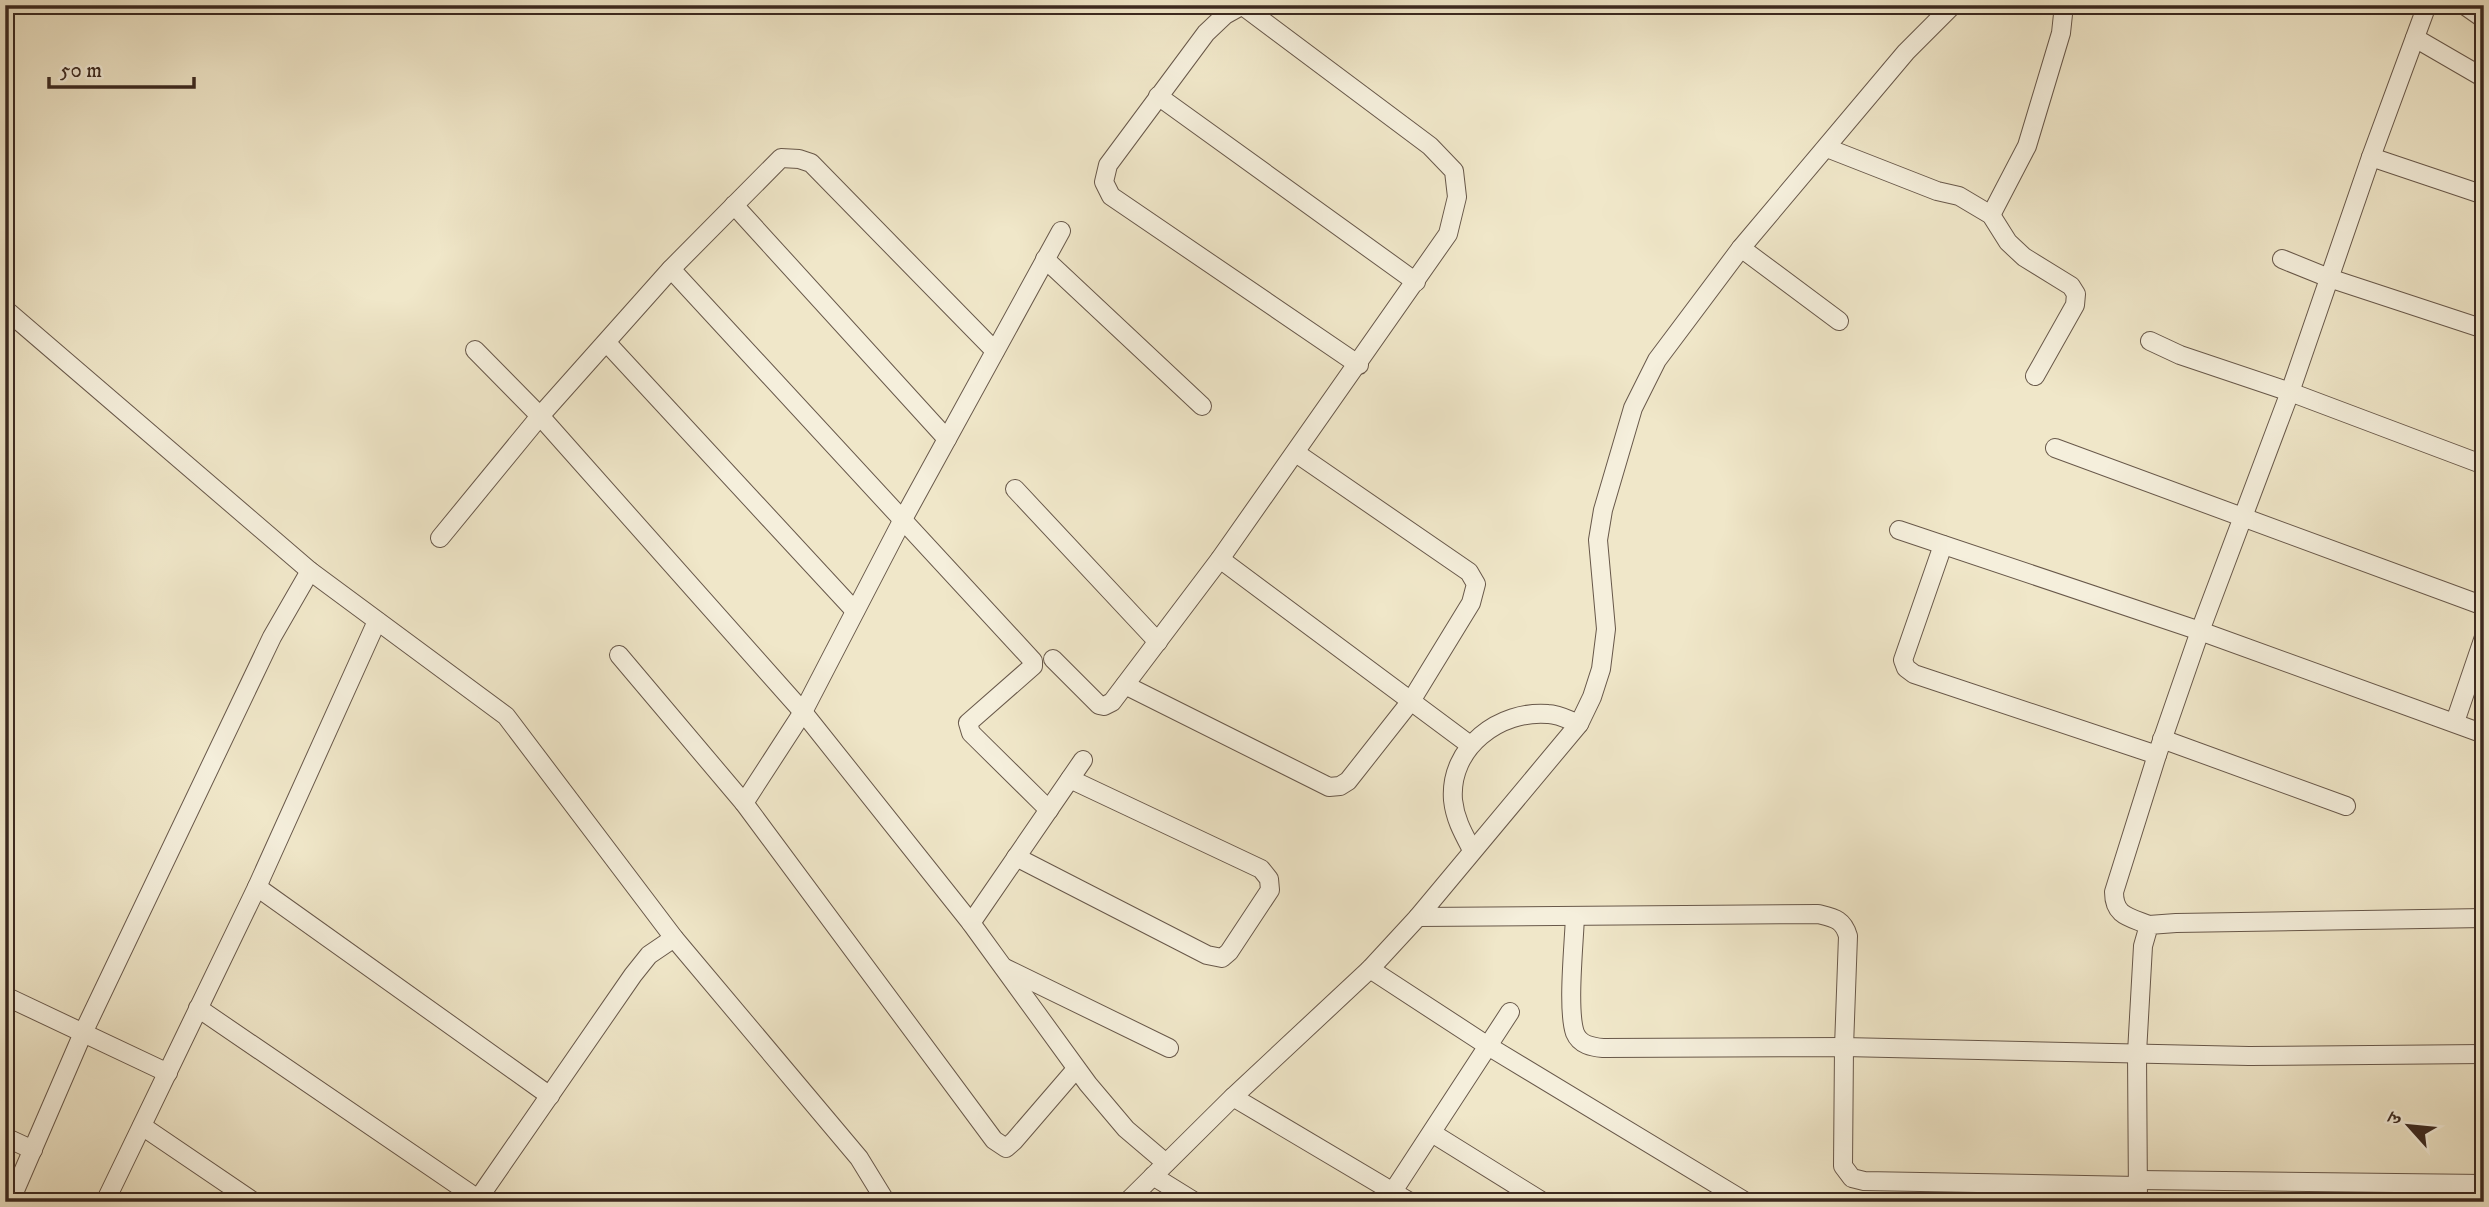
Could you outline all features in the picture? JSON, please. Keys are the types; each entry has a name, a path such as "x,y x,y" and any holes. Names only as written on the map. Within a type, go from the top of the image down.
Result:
{"street":[{"path":"1052,659 1099,705 1108,705 1220,559 1359,365 1448,234 1457,197 1454,171 1430,146 1243,5 1225,15 1206,33 1108,165 1104,182 1111,196 1359,365"},
{"path":"1127,1202 1233,1097 1370,969 1418,917 1579,724 1601,669 1606,629 1598,540 1602,520 1633,408 1657,360 1741,248 1906,52 1953,5"},
{"path":"1991,215 2027,146 2061,33 2064,5"},
{"path":"2427,5 2290,392 2159,747 2114,892 2114,904 2118,911 2144,923 2484,918"},
{"path":"2464,5 2484,19"},
{"path":"2415,38 2484,78"},
{"path":"1158,96 1416,282"},
{"path":"1827,148 1937,191 1959,196 1991,215 2008,242 2024,257 2071,286 2076,294 2075,304 2035,376"},
{"path":"2371,157 2484,195"},
{"path":"440,538 540,416 671,269 780,158 811,163 995,351"},
{"path":"734,205 947,439"},
{"path":"744,803 803,712 902,520 1061,230"},
{"path":"1741,248 1839,321"},
{"path":"1045,259 1202,406"},
{"path":"2282,259 2329,278 2484,329"},
{"path":"671,269 1033,661 1033,666 968,723 971,733 1049,810"},
{"path":"5,309 310,571 506,716 674,938 859,1158 886,1202"},
{"path":"2150,341 2180,355 2290,392 2484,465"},
{"path":"607,343 855,611"},
{"path":"475,350 540,416 803,712 971,923 1076,1069 1126,1129 1166,1163"},
{"path":"2055,448 2484,606"},
{"path":"1125,685 1329,787 1340,786 1348,781 1411,701 1471,603 1476,584 1469,572 1296,453"},
{"path":"1015,489 1158,642"},
{"path":"1899,530 2200,631 2484,734"},
{"path":"1943,545 1903,660 1906,668 1914,674 2346,806"},
{"path":"1220,559 1470,745"},
{"path":"10,1202 83,1033 272,637 310,571"},
{"path":"105,1202 257,887 377,621"},
{"path":"2455,722 2484,636"},
{"path":"619,655 744,803 994,1140 1006,1148 1076,1069"},
{"path":"1472,850 1458,825 1453,798 1457,770 1470,745 1493,725 1521,714 1551,714 1579,724"},
{"path":"971,923 1083,761"},
{"path":"1016,857 1208,956 1222,958 1229,953 1270,890 1269,879 1261,869 1070,779"},
{"path":"257,887 550,1096"},
{"path":"1418,917 1818,914 1832,917 1844,925 1848,936 1843,1166 1852,1178 1864,1181 2138,1189 2484,1184"},
{"path":"1575,916 1572,1011 1576,1035 1587,1046 1844,1046 2249,1056 2484,1054"},
{"path":"2138,1189 2137,1053 2144,923"},
{"path":"198,1008 477,1201 594,1029 649,955 674,938"},
{"path":"1002,966 1169,1048"},
{"path":"1370,969 1488,1046 1746,1202"},
{"path":"5,996 167,1073"},
{"path":"1390,1197 1510,1012"},
{"path":"1233,1097 1390,1197 1410,1202"},
{"path":"142,1126 254,1202"},
{"path":"1432,1133 1543,1202"},
{"path":"5,1137 33,1150"},
{"path":"1153,1176 1195,1202"}]}
